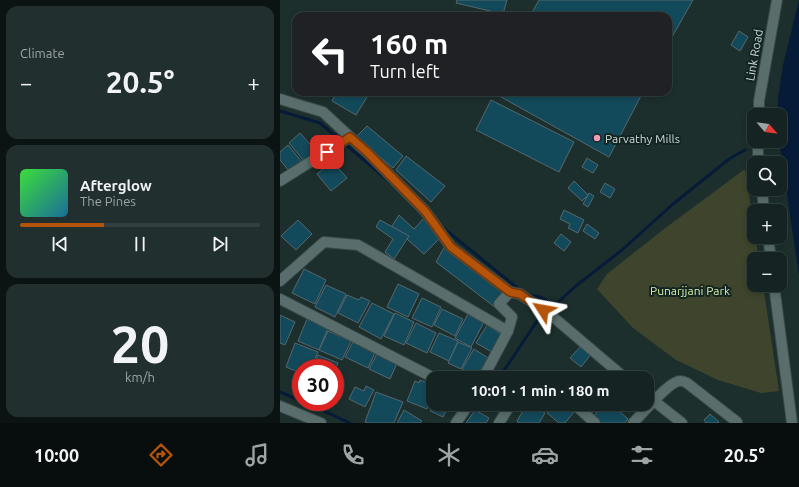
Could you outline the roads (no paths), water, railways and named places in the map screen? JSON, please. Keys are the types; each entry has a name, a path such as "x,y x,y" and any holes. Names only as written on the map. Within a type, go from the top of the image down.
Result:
{"street":[{"name":"Link Road","path":"758,108 777,0"},
{"path":"280,99 323,112 367,152 425,211 451,247 510,292 520,294 552,316 617,371"},
{"path":"280,181 350,137"},
{"path":"280,281 324,242 358,245 508,330"},
{"path":"487,371 508,330 512,317 499,304 510,292"},
{"path":"775,292 792,423"},
{"path":"280,299 426,374"},
{"path":"654,399 670,385 676,381 681,381 687,383 738,422"},
{"path":"280,406 322,423"},
{"path":"654,407 682,423"},
{"path":"456,423 464,411"},
{"path":"499,423 507,411"},
{"path":"582,411 595,423"},
{"path":"633,423 643,411"}],"water":[{"path":"799,0 799,275 787,195 787,156 781,156 780,148 787,148 787,108 778,108 783,65"}],"waterway":[{"path":"280,111 320,123 340,140"},
{"path":"345,144 391,183"},
{"path":"504,371 537,321 577,285 622,250 673,204 729,159 745,150"},
{"path":"442,227 520,290"},
{"path":"526,294 540,297 555,305"},
{"path":"280,392 292,397"},
{"path":"324,411 350,423"}],"place":[{"name":"Parvathy Mills","path":"597,138"}],"park label":[{"name":"Punarjjani Park","path":"690,290"}]}
